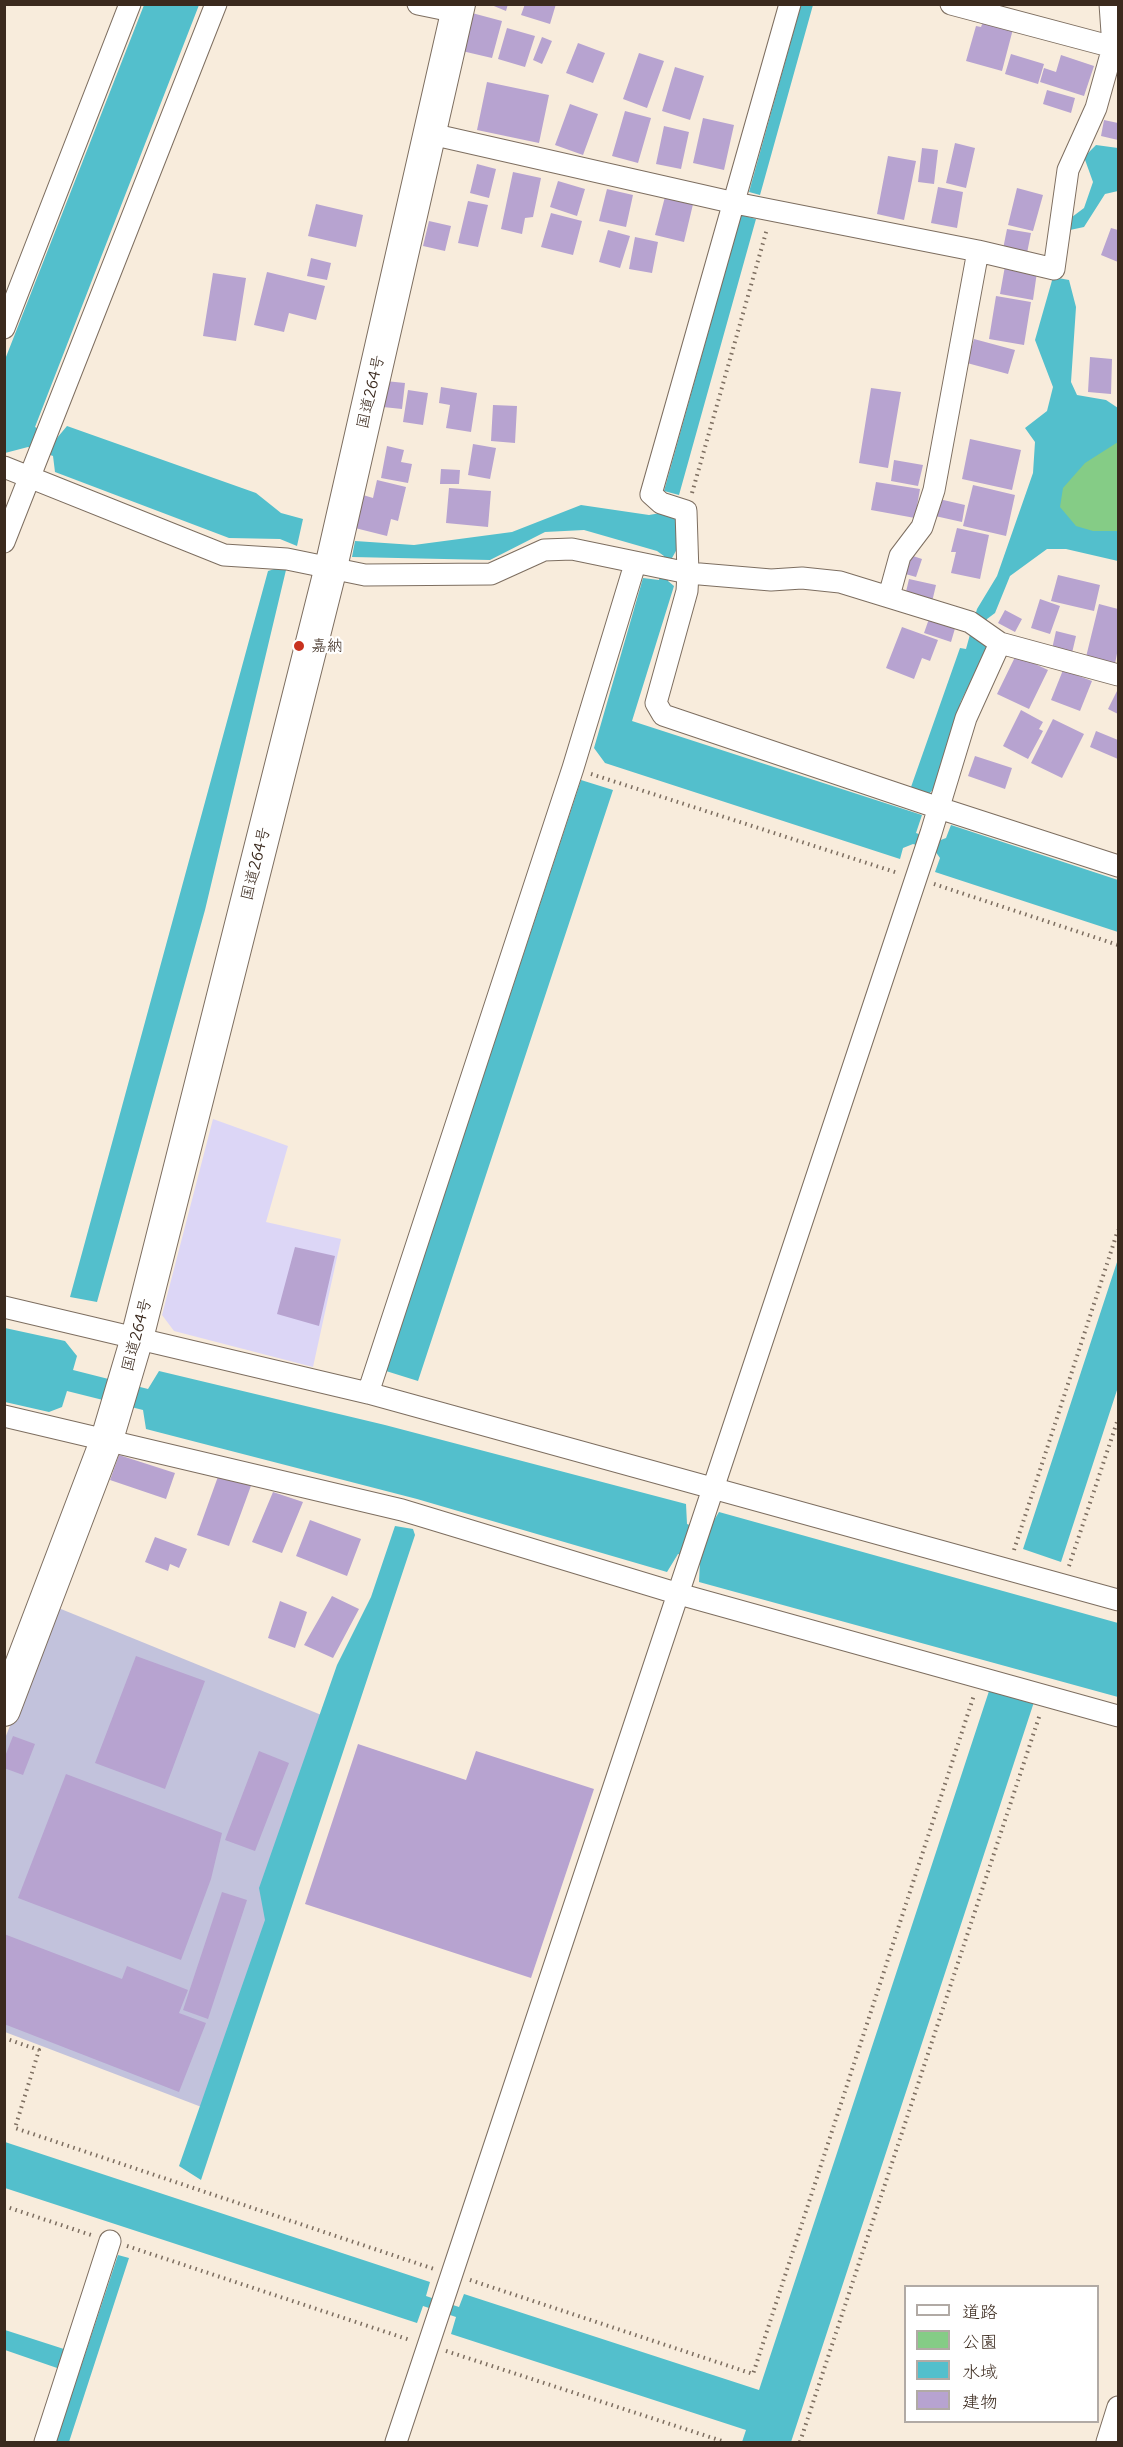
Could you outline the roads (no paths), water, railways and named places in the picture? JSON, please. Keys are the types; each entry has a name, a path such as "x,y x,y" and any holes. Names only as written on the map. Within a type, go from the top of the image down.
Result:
{"highway":[{"name":"国道264号","path":"4,1710 107,1439 137,1338 331,567 458,8"}],"street":[{"path":"4,328 130,4"},
{"path":"4,542 216,4"},
{"path":"418,4 458,8"},
{"path":"790,4 651,494 661,503 686,511 673,571 687,591 656,703 663,715 1119,866"},
{"path":"951,4 1113,47"},
{"path":"431,134 735,203 978,251 1054,269 1068,170 1096,108 1113,47 1110,4"},
{"path":"889,596 900,556 922,527 934,490 978,251"},
{"path":"5,468 224,555 287,559 365,575 491,574 544,550 572,549 673,571 771,580 812,579 840,582 889,596 986,633 1119,675"},
{"path":"368,1393 573,768 635,564"},
{"path":"396,2442 939,808 966,717 986,633"},
{"path":"4,1307 368,1393 1119,1600"},
{"path":"4,1416 402,1510 679,1594 1119,1716"},
{"path":"45,2442 110,2241"},
{"path":"1107,2442 1119,2407"}],"water":[{"path":"144,5 199,5 35,427 57,438 67,426 256,493 281,513 303,519 297,546 280,539 229,538 55,472 53,456 28,447 5,453 4,362"},
{"path":"801,5 813,5 760,195 749,192"},
{"path":"1096,145 1118,148 1118,191 1105,194 1084,227 1070,230 1068,220 1084,208 1093,182 1084,157"},
{"path":"741,215 756,219 679,495 664,491"},
{"path":"1053,277 1069,280 1076,307 1071,382 1077,395 1106,400 1118,408 1118,442 1085,463 1063,488 1060,507 1076,526 1093,531 1118,531 1118,561 1066,549 1047,549 1010,576 995,613 987,619 981,637 987,649 961,701 936,786 929,794 911,787 960,648 966,649 977,609 997,576 1033,473 1035,442 1025,428 1047,411 1053,387 1035,340"},
{"path":"581,505 649,515 666,512 677,519 677,549 672,558 668,581 674,586 632,721 922,815 916,833 938,841 946,838 951,825 1118,880 1118,932 935,872 940,858 935,851 913,844 903,848 900,859 605,763 594,748 643,578 659,580 664,556 657,551 584,530 545,532 490,560 352,557 355,541 414,545 512,532"},
{"path":"281,567 286,570 205,910 97,1302 70,1297 268,571"},
{"path":"581,780 613,790 418,1381 386,1371"},
{"path":"1118,1259 1118,1387 1061,1562 1023,1549"},
{"path":"5,1328 65,1341 77,1356 73,1370 148,1389 159,1371 385,1425 686,1504 687,1524 707,1532 719,1512 1118,1623 1118,1697 699,1582 700,1560 678,1554 667,1572 417,1499 146,1429 143,1410 67,1391 62,1407 49,1412 5,1402"},
{"path":"395,1526 413,1529 415,1535 201,2180 179,2166 265,1920 259,1888 337,1665 371,1597"},
{"path":"990,1688 1034,1702 791,2442 742,2442 746,2430 451,2334 456,2317 423,2306 417,2323 5,2188 5,2142 430,2282 426,2296 459,2307 464,2294 759,2390"},
{"path":"118,2255 129,2258 69,2442 56,2442"},
{"path":"5,2330 67,2350 60,2369 5,2350"}],"place":[{"name":"嘉納","path":"299,646"}]}
